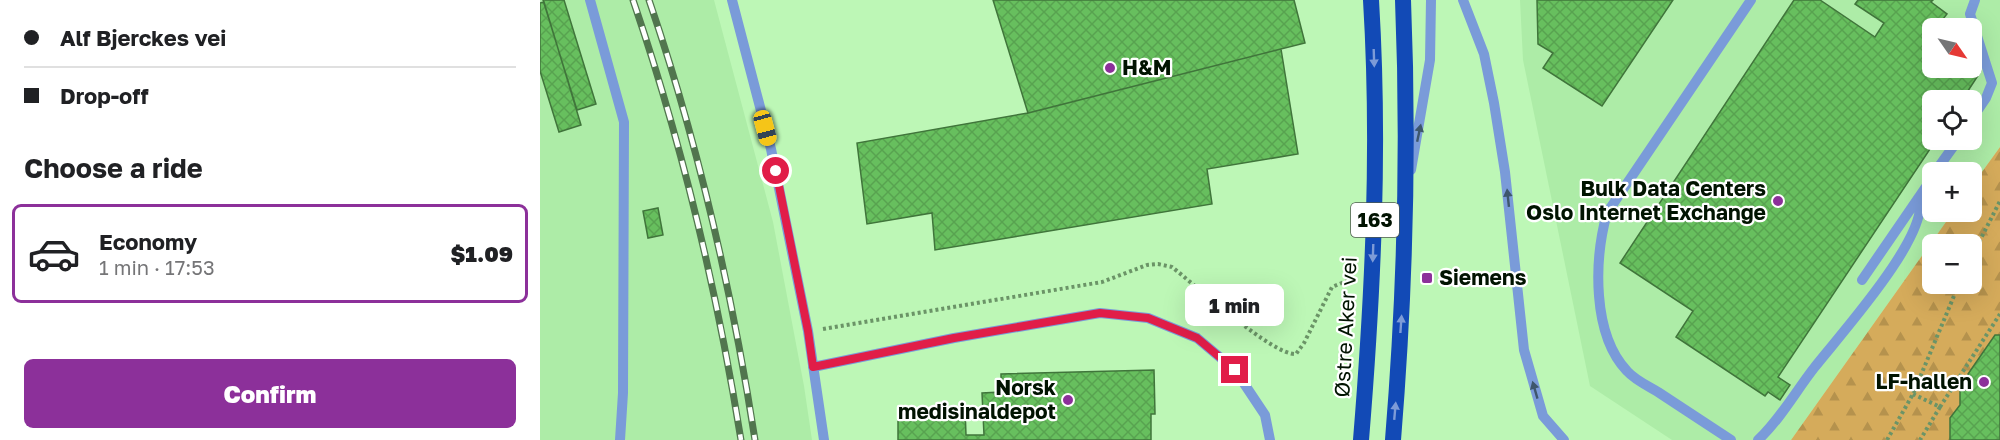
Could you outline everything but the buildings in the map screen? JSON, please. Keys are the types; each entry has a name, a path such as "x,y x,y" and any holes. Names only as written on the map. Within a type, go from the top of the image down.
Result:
{"highway":[{"name":"Østre Aker vei","path":"1361,440 1372,286 1376,186 1371,0"},
{"name":"163","path":"1393,440 1403,301 1407,190 1403,0"}],"lane":[{"path":"590,0 624,122 623,393 620,440"},
{"path":"732,0 771,149 808,331 824,440"},
{"path":"1407,190 1430,60 1431,0"},
{"path":"1463,0 1484,54 1494,103 1505,172 1524,350 1543,416 1564,440"},
{"path":"1731,440 1629,374 1616,358 1606,336 1600,291 1599,243 1606,213 1751,0"},
{"path":"1975,0 1970,14 1992,83 1982,104"},
{"path":"1862,280 1922,192"},
{"path":"1758,440 1868,303 1916,227 1922,205 1919,197"},
{"path":"813,367 954,338 1100,313 1148,318 1197,338 1235,370 1265,415 1270,440"}],"path":[{"path":"1982,236 2000,201"},
{"path":"1887,440 1913,394 1955,294"},
{"path":"1920,440 2000,314"},
{"path":"1913,394 1940,407"}],"shaded area":[{"path":"540,0 714,0 773,222 812,440 540,440"},
{"path":"1520,0 2000,0 2000,147 1982,172 1982,162 1922,162 1922,222 1946,222 1937,234 1922,234 1922,256 1791,440 1672,440 1590,386 1523,60"}],"green space":[{"path":"2000,147 2000,440 1791,440 1922,256 1922,294 1982,294 1982,234 1937,234 1946,222 1982,222 1982,172"}],"railway":[{"path":"633,0 667,108 696,218 721,328 741,440"},
{"path":"649,0 683,108 712,218 736,328 755,440"}],"place":[{"name":"H&M","path":"1110,68"},
{"name":"Bulk Data Centers Oslo Internet Exchange","path":"1778,201"},
{"name":"Siemens","path":"1427,278"},
{"name":"LF-hallen","path":"1984,382"},
{"name":"Norsk medisinaldepot","path":"1068,400"}],"route":[{"path":"776,171 813,367 954,338 1100,313 1148,318 1197,338 1235,370"}]}
